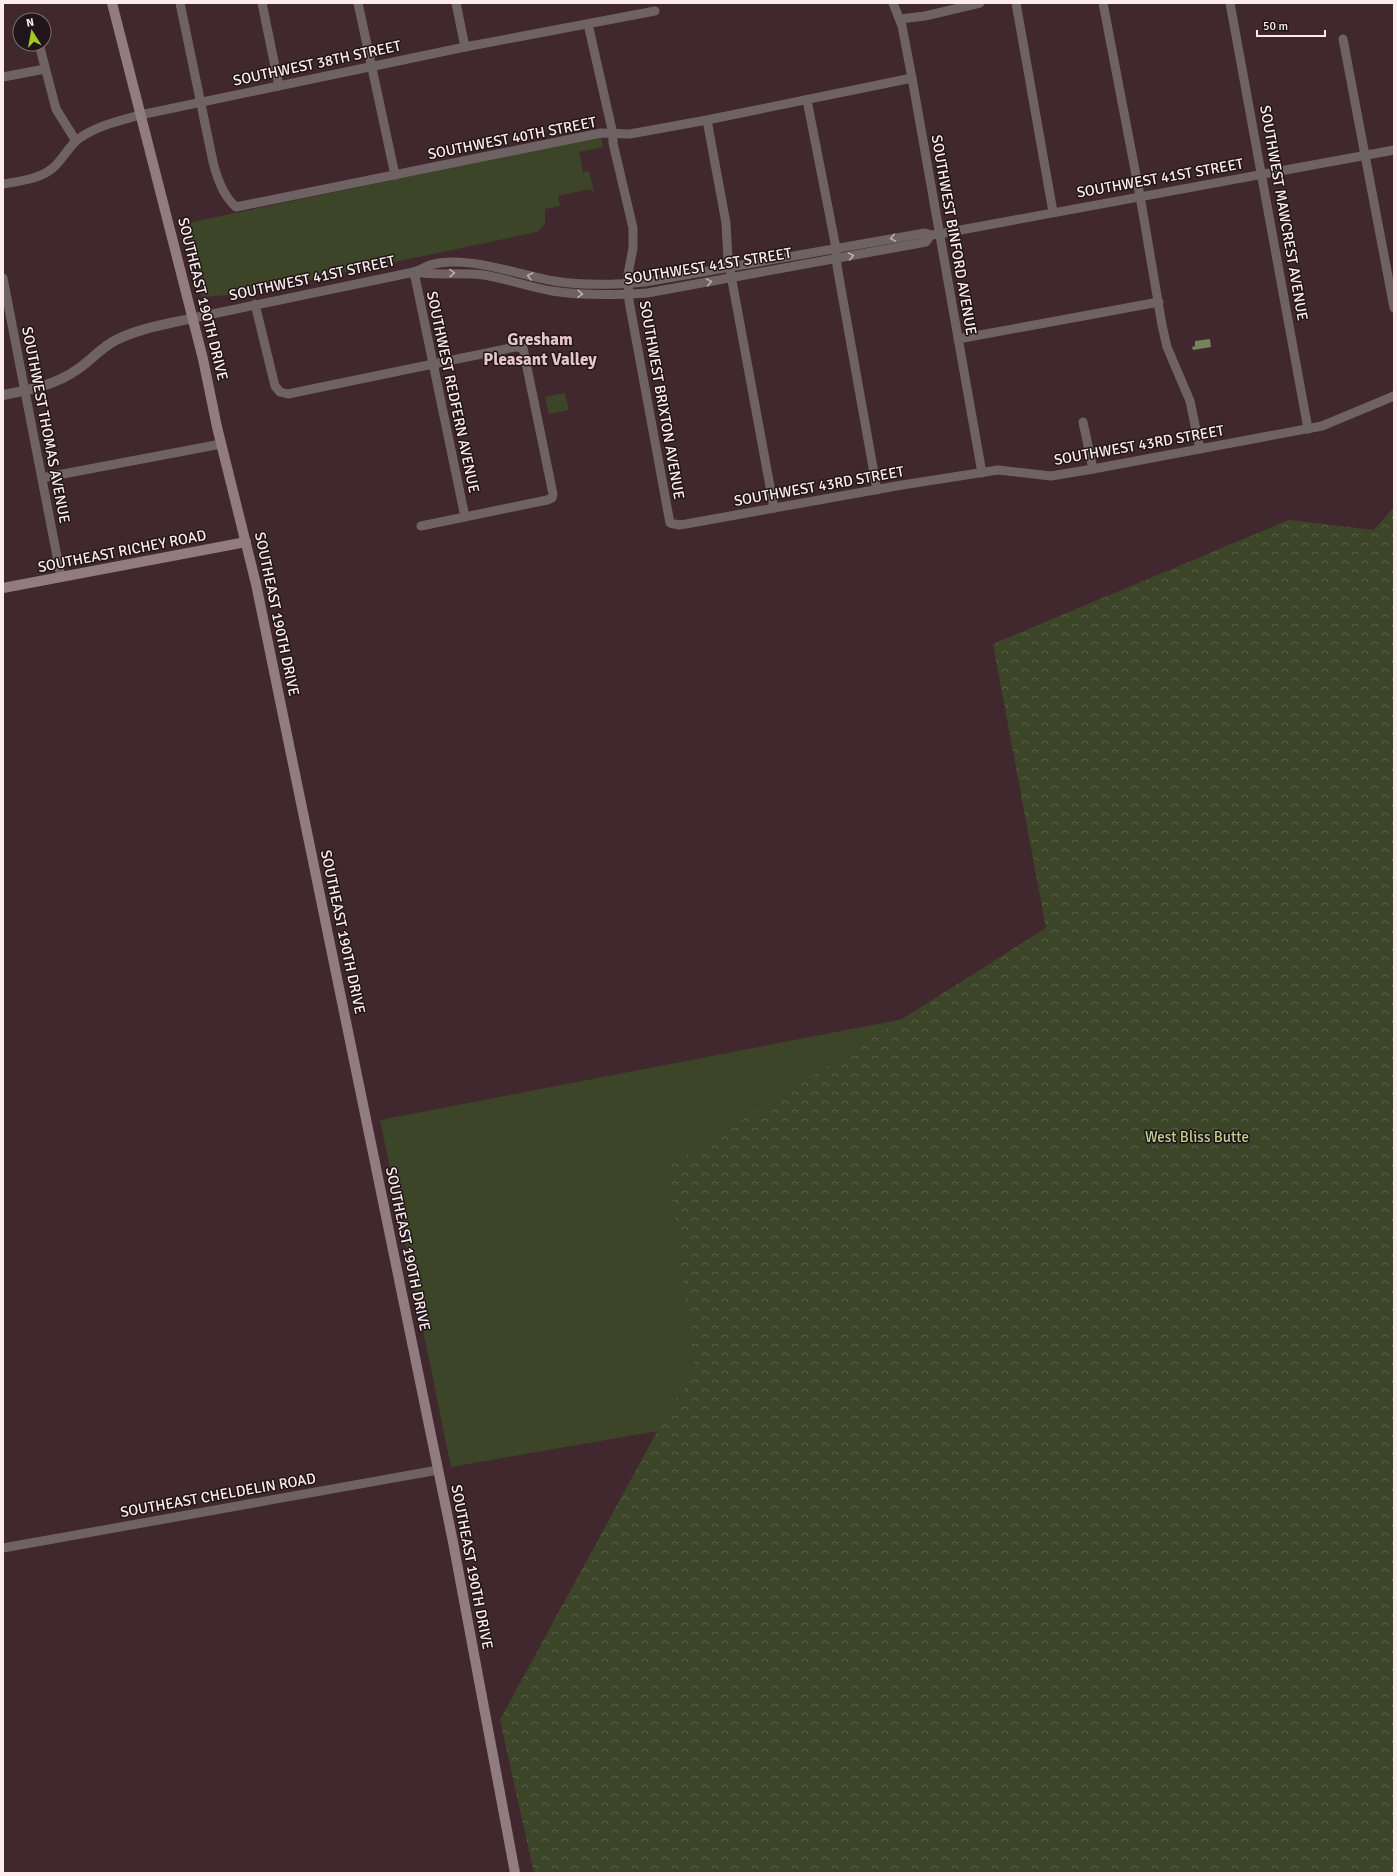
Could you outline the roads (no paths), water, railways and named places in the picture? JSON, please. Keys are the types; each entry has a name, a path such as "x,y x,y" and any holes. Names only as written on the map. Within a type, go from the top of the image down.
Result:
{"main road":[{"name":"SOUTHEAST 190TH DRIVE","path":"112,3 193,318 221,444 246,542 453,1542 515,1873"},
{"name":"SOUTHEAST RICHEY ROAD","path":"3,588 246,542"}],"street":[{"path":"180,3 200,102"},
{"path":"262,3 279,86"},
{"path":"358,3 395,175"},
{"path":"456,3 465,47"},
{"name":"SOUTHWEST BINFORD AVENUE","path":"893,3 900,19 912,78 935,234 958,339 982,473"},
{"path":"900,19 925,16 980,3"},
{"path":"1016,3 1053,212"},
{"path":"1104,3 1167,347 1190,402 1200,449"},
{"name":"SOUTHWEST MAWCREST AVENUE","path":"1230,3 1263,174 1308,429"},
{"name":"SOUTHWEST 38TH STREET","path":"3,184 38,176 54,167 76,141 103,126 140,115 465,47 655,11"},
{"name":"SOUTHWEST BRIXTON AVENUE","path":"588,24 613,134 613,143 633,228 633,248 627,284 628,294 670,523"},
{"path":"1343,39 1394,308"},
{"path":"41,52 56,109 76,141"},
{"path":"3,77 45,69"},
{"name":"SOUTHWEST 40TH STREET","path":"200,102 217,176 230,202 236,207 601,133 630,134 707,120 912,78"},
{"path":"807,100 836,248 836,258 877,490"},
{"path":"707,120 726,223 728,259 731,268 774,508"},
{"name":"SOUTHWEST 41ST STREET","path":"193,318 414,272 432,265 464,263 491,266 566,283 594,285 627,284 731,268 925,233 935,234 1394,150"},
{"name":"SOUTHWEST 41ST STREET","path":"414,272 433,275 456,273 484,275 536,288 569,293 647,293 926,242 935,234"},
{"name":"SOUTHWEST REDFERN AVENUE","path":"414,272 465,518"},
{"name":"SOUTHWEST THOMAS AVENUE","path":"3,279 61,577"},
{"path":"958,339 1159,302"},
{"path":"255,304 275,386 280,392 288,394 522,347 526,360 553,494 552,498 465,518 421,526"},
{"path":"3,395 42,386 65,377 77,370 108,345 123,336 193,318"},
{"name":"SOUTHWEST 43RD STREET","path":"670,523 679,525 686,524 998,470 1051,476 1093,469 1331,424 1394,396"},
{"path":"1083,422 1093,469"},
{"path":"42,478 221,444"},
{"name":"SOUTHEAST CHELDELIN ROAD","path":"3,1548 438,1470"}],"district":[{"name":"Gresham Pleasant Valley","path":"540,349"}],"park label":[{"name":"West Bliss Butte","path":"1197,1137"}]}
